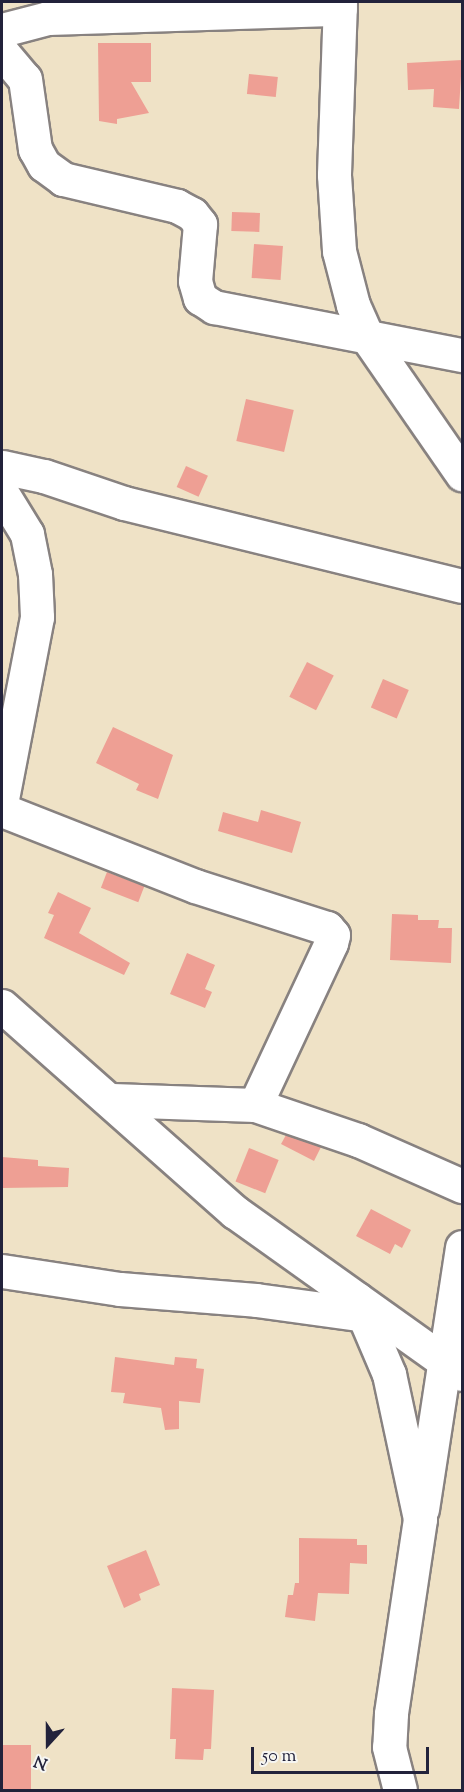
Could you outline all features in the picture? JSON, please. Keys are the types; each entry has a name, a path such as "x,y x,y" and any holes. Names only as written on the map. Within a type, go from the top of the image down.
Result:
{"street":[{"path":"2,30 48,18 340,5 334,175 339,251 353,305 367,337 462,474"},
{"path":"2,52 25,80 35,149 44,165 63,179 177,206 192,213 200,224 195,281 200,298 214,308 462,355"},
{"path":"2,467 73,484 124,503 462,586"},
{"path":"2,493 27,534 36,574 37,617 2,799"},
{"path":"2,810 195,886 327,928 333,935 331,943 255,1105"},
{"path":"2,1006 235,1212 360,1306 454,1368"},
{"path":"111,1100 255,1105 358,1140 462,1186"},
{"path":"400,1791 389,1747 391,1714 420,1519 454,1368 462,1247"},
{"path":"2,1271 120,1289 360,1306"},
{"path":"360,1306 389,1374 420,1519"}],"building":[{"path":"98,43 151,43 151,82 131,82 149,113 117,119 117,124 99,121"},
{"path":"462,60 459,109 433,107 434,89 408,90 407,63"},
{"path":"249,74 278,77 276,97 247,94"},
{"path":"232,212 260,213 259,232 231,231"},
{"path":"254,244 283,246 281,280 252,278"},
{"path":"246,399 294,410 284,452 236,441"},
{"path":"186,466 208,476 199,497 177,487"},
{"path":"307,662 334,676 316,710 289,697"},
{"path":"383,679 409,690 397,718 371,708"},
{"path":"113,727 173,755 158,799 136,790 139,784 96,763"},
{"path":"261,810 301,822 292,853 218,831 223,812 258,822"},
{"path":"107,872 144,886 138,902 101,888"},
{"path":"58,892 91,908 79,933 130,963 124,975 44,938 54,915 48,913"},
{"path":"392,914 418,915 418,920 439,920 438,928 452,928 451,963 390,960"},
{"path":"187,953 215,965 205,989 212,992 205,1008 170,994"},
{"path":"286,1135 321,1147 314,1161 281,1144"},
{"path":"249,1148 279,1160 265,1193 236,1181"},
{"path":"2,1157 38,1160 38,1166 69,1168 68,1187 2,1188"},
{"path":"371,1209 411,1230 402,1248 395,1244 390,1254 356,1236"},
{"path":"115,1357 174,1365 175,1357 197,1359 196,1368 204,1369 200,1403 179,1401 179,1429 165,1430 161,1408 123,1403 125,1393 111,1392"},
{"path":"299,1538 357,1539 357,1545 367,1545 367,1564 350,1563 349,1594 318,1593 315,1621 285,1617 288,1595 293,1595 295,1583 299,1583"},
{"path":"146,1550 160,1585 139,1594 141,1600 124,1608 107,1566"},
{"path":"172,1688 214,1690 211,1749 204,1749 203,1760 175,1759 176,1739 170,1739"},
{"path":"2,1745 31,1745 31,1790 2,1790"}]}
